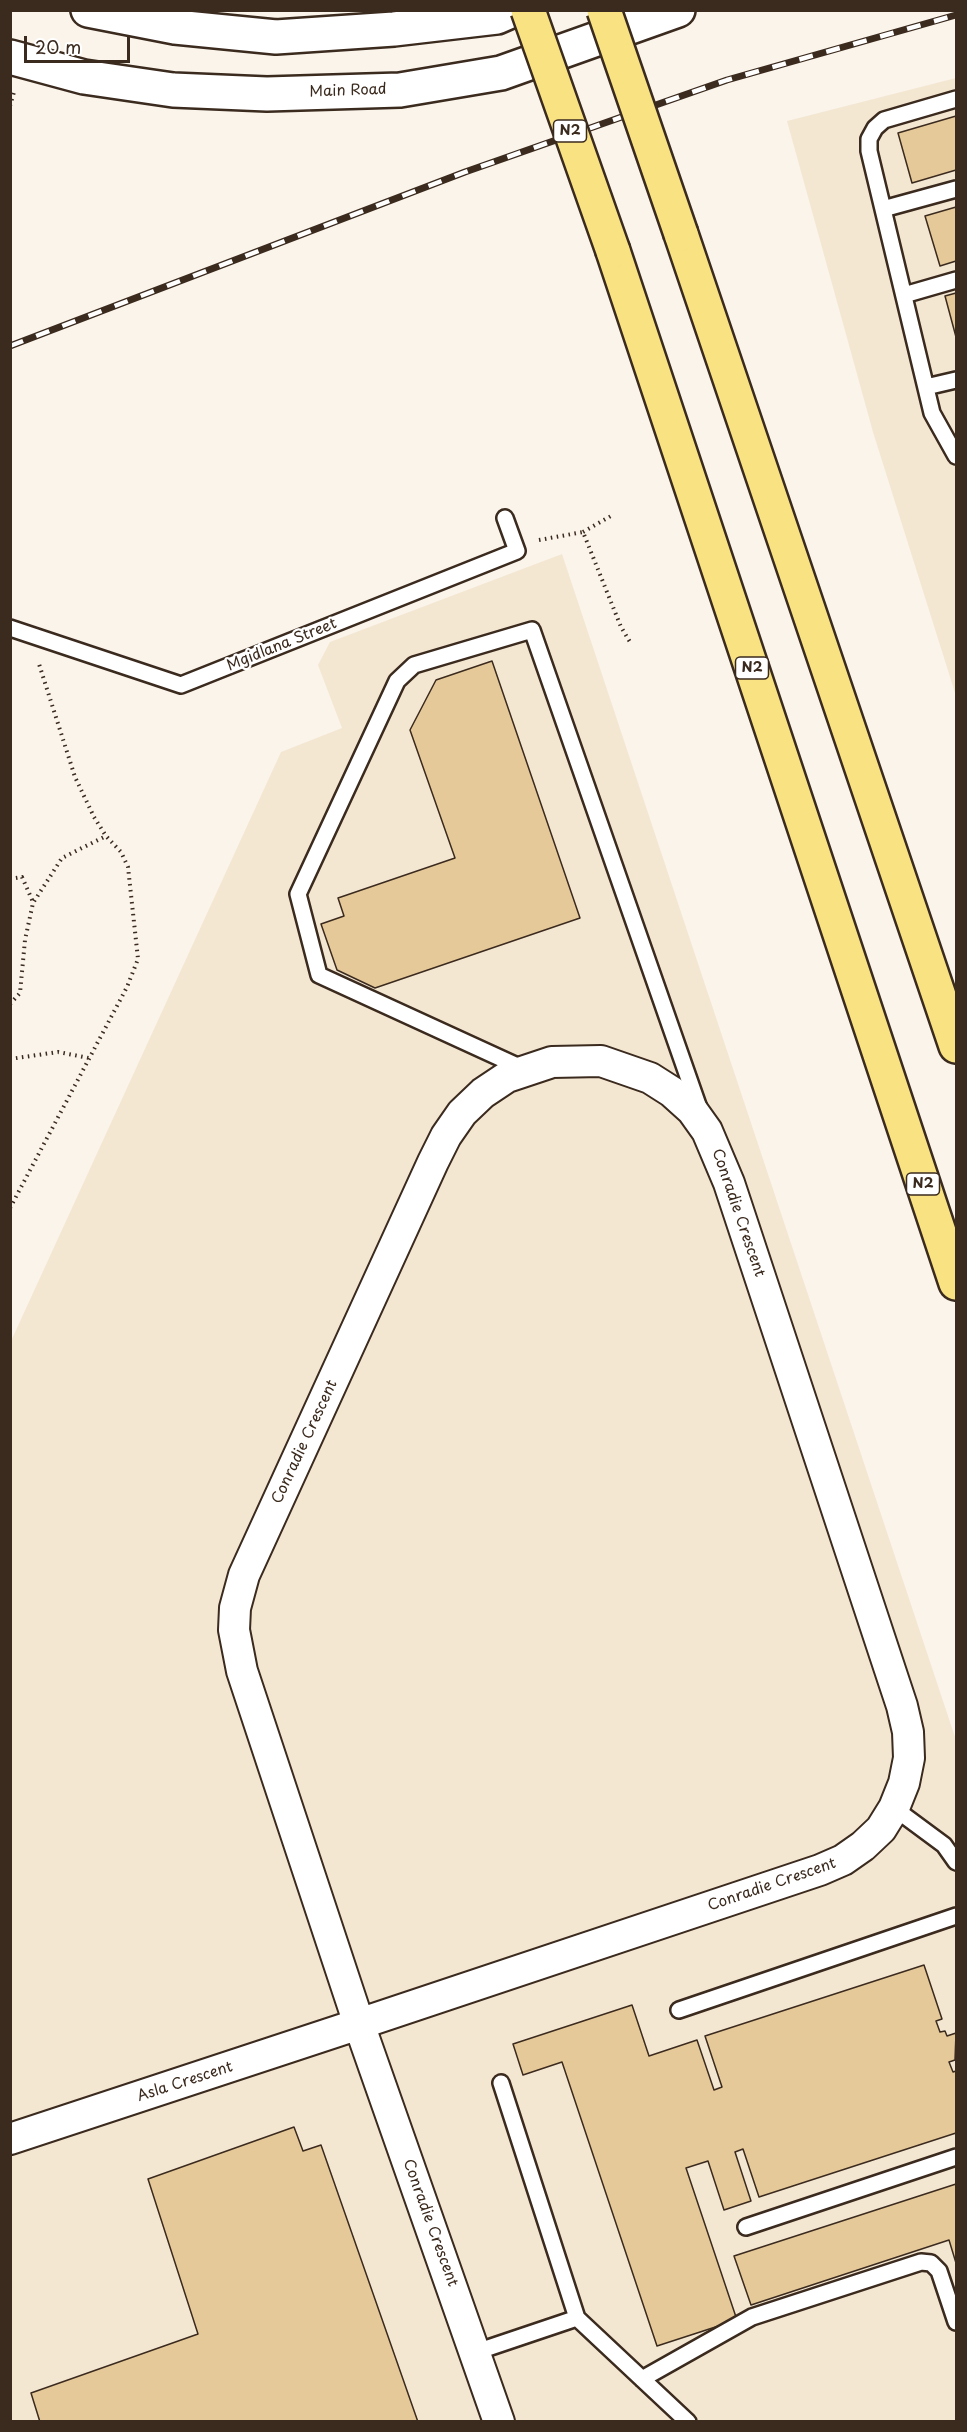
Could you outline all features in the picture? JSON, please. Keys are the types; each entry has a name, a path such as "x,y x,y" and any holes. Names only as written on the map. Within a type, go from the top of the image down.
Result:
{"highway":[{"name":"N2","path":"528,10 613,251 957,1283"},
{"path":"604,10 957,1046"}],"main road":[{"path":"88,10 175,27 276,37 497,17 513,10"},
{"name":"Main Road","path":"10,57 84,76 172,90 267,94 400,90 501,72 678,10"}],"street":[{"name":"Conradie Crescent","path":"359,2024 820,1870 843,1860 881,1829 894,1808 904,1783 909,1758 908,1732 902,1706 729,1183 707,1131 692,1110 672,1092 626,1067 600,1061 576,1060 552,1062 525,1069 507,1077 483,1093 462,1113 446,1136 244,1575 236,1608 234,1630 242,1671 359,2024 500,2421"},
{"name":"Asla Crescent","path":"10,2139 359,2024"}],"lane":[{"path":"957,99 884,120 875,128 869,139 869,152 932,413 957,456"},
{"path":"883,209 957,189"},
{"path":"904,295 957,280"},
{"path":"926,387 957,380"},
{"path":"505,518 517,551"},
{"name":"Mgidlana Street","path":"10,628 181,685 517,551"},
{"path":"525,1069 319,975 298,894 397,681 414,665 532,630 707,1131"},
{"path":"894,1808 944,1845 957,1862"},
{"path":"679,2010 957,1916"},
{"path":"501,2083 577,2318 688,2421"},
{"path":"746,2227 957,2157"},
{"path":"642,2379 752,2317 921,2262 931,2263 939,2271 957,2322"},
{"path":"476,2352 577,2318"}],"path":[{"path":"517,551 525,540 549,540 583,532 611,516"},
{"path":"583,532 621,627 630,642"},
{"path":"10,1208 127,987 138,959 128,867 121,852 106,836 75,777 29,634"},
{"path":"10,1004 20,993 25,940 33,903 62,858 106,836"},
{"path":"10,879 22,877 33,903"},
{"path":"10,1059 58,1052 90,1058"}],"shaded area":[{"path":"956,78 956,696 873,432 787,121"},
{"path":"562,554 956,1740 956,2421 11,2422 11,1341 281,752 342,728 318,665 330,642"}],"building":[{"path":"956,116 956,170 912,183 898,133"},
{"path":"956,207 956,261 940,266 925,216"},
{"path":"956,293 956,337 945,296"},
{"path":"492,661 580,918 375,988 337,970 321,924 344,916 338,898 455,858 410,730 436,680"},
{"path":"924,1965 942,2019 936,2021 940,2032 945,2031 947,2036 956,2033 955,2060 949,2062 953,2072 956,2071 956,2133 759,2197 743,2149 735,2152 751,2201 724,2210 708,2161 686,2168 737,2320 657,2346 562,2062 523,2075 513,2044 632,2005 649,2056 697,2040 714,2090 722,2087 705,2036"},
{"path":"294,2127 303,2151 321,2145 418,2422 40,2422 31,2393 198,2334 148,2179"},
{"path":"956,2184 956,2263 949,2240 751,2305 734,2256"}],"railway":[{"path":"10,346 465,172 727,80 956,15"}]}
